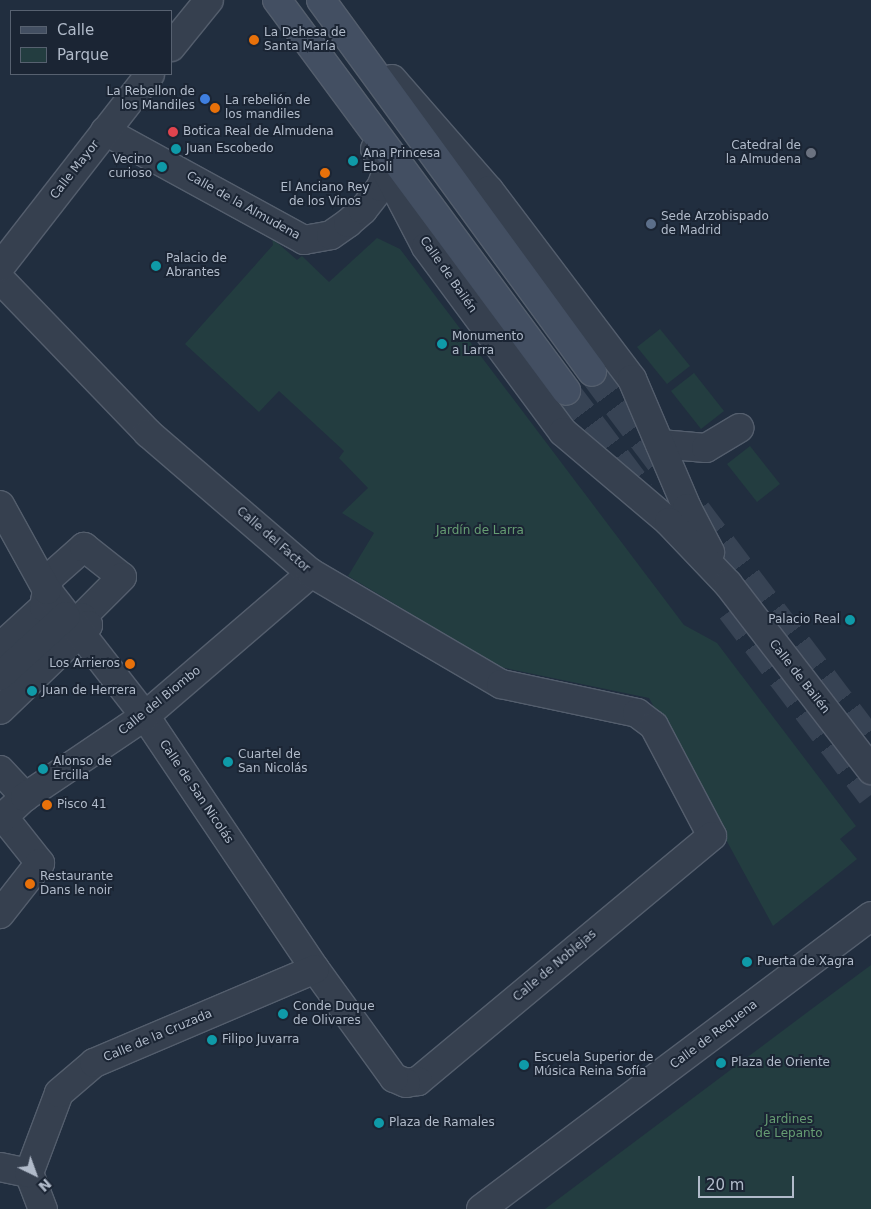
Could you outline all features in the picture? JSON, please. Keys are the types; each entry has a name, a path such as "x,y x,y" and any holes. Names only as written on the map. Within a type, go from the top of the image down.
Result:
{"main road":[{"name":"Calle de Bailén","path":"323,2 592,372"},
{"name":"Calle de Bailén","path":"285,10 566,391"}],"street":[{"path":"172,46 209,0"},
{"name":"Calle de Bailén","path":"323,2 490,190 632,379 687,508 728,584"},
{"name":"Calle de Bailén","path":"285,10 388,169 426,247 563,432 669,522 728,584 871,770"},
{"name":"Calle Mayor","path":"0,267 149,75"},
{"name":"Calle de la Almudena","path":"105,131 304,240 331,235 348,223 363,210 381,187 388,169"},
{"name":"Calle del Factor","path":"0,279 148,433 311,573 501,684 637,713 654,726 712,836"},
{"path":"660,444 706,448 739,428"},
{"name":"Calle de San Nicolás","path":"0,505 47,590 145,716 315,969 394,1078"},
{"path":"0,647 44,607 49,578 84,547 122,577 82,617 88,625 73,624 0,676"},
{"name":"Calle del Biombo","path":"1,819 25,797 145,716 311,573"},
{"path":"0,710 73,624"},
{"path":"0,770 25,797"},
{"path":"0,914 40,863 1,819"},
{"name":"Calle de Noblejas","path":"394,1078 406,1083 418,1080 712,836"},
{"name":"Calle de Requena","path":"483,1208 871,916"},
{"name":"Calle de la Cruzada","path":"29,1173 59,1093 94,1063 315,969"},
{"path":"0,1167 29,1173 43,1209"}],"green space":[{"name":"Jardín de Larra","path":"272,238 297,260 302,256 329,282 377,238 400,249 684,625 717,643 856,826 840,839 857,859 773,926 649,698 500,667 348,576 374,533 342,513 368,488 339,458 344,451 279,391 259,412 185,344 273,245"},
{"path":"660,329 690,366 667,384 637,347"},
{"path":"694,373 724,411 701,429 671,391"},
{"path":"750,446 780,484 757,502 727,464"},
{"name":"Jardines de Lepanto","path":"871,965 871,1209 545,1209 813,1008"}],"tunnel":[{"path":"592,372 665,469"},
{"path":"566,391 642,492"},
{"path":"697,511 871,742"},
{"path":"731,610 871,795"}],"place":[{"name":"La Dehesa de Santa María","path":"254,40"},
{"name":"La Rebellon de los Mandiles","path":"205,99"},
{"name":"La rebelión de los mandiles","path":"215,108"},
{"name":"Botica Real de Almudena","path":"173,132"},
{"name":"Juan Escobedo","path":"176,149"},
{"name":"Catedral de la Almudena","path":"811,153"},
{"name":"Ana Princesa Eboli","path":"353,161"},
{"name":"Vecino curioso","path":"162,167"},
{"name":"El Anciano Rey de los Vinos","path":"325,173"},
{"name":"Sede Arzobispado de Madrid","path":"651,224"},
{"name":"Palacio de Abrantes","path":"156,266"},
{"name":"Monumento a Larra","path":"442,344"},
{"name":"Palacio Real","path":"850,620"},
{"name":"Los Arrieros","path":"130,664"},
{"name":"Juan de Herrera","path":"32,691"},
{"name":"Cuartel de San Nicolás","path":"228,762"},
{"name":"Alonso de Ercilla","path":"43,769"},
{"name":"Pisco 41","path":"47,805"},
{"name":"Restaurante Dans le noir","path":"30,884"},
{"name":"Puerta de Xagra","path":"747,962"},
{"name":"Conde Duque de Olivares","path":"283,1014"},
{"name":"Filipo Juvarra","path":"212,1040"},
{"name":"Plaza de Oriente","path":"721,1063"},
{"name":"Escuela Superior de Música Reina Sofía","path":"524,1065"},
{"name":"Plaza de Ramales","path":"379,1123"}]}
